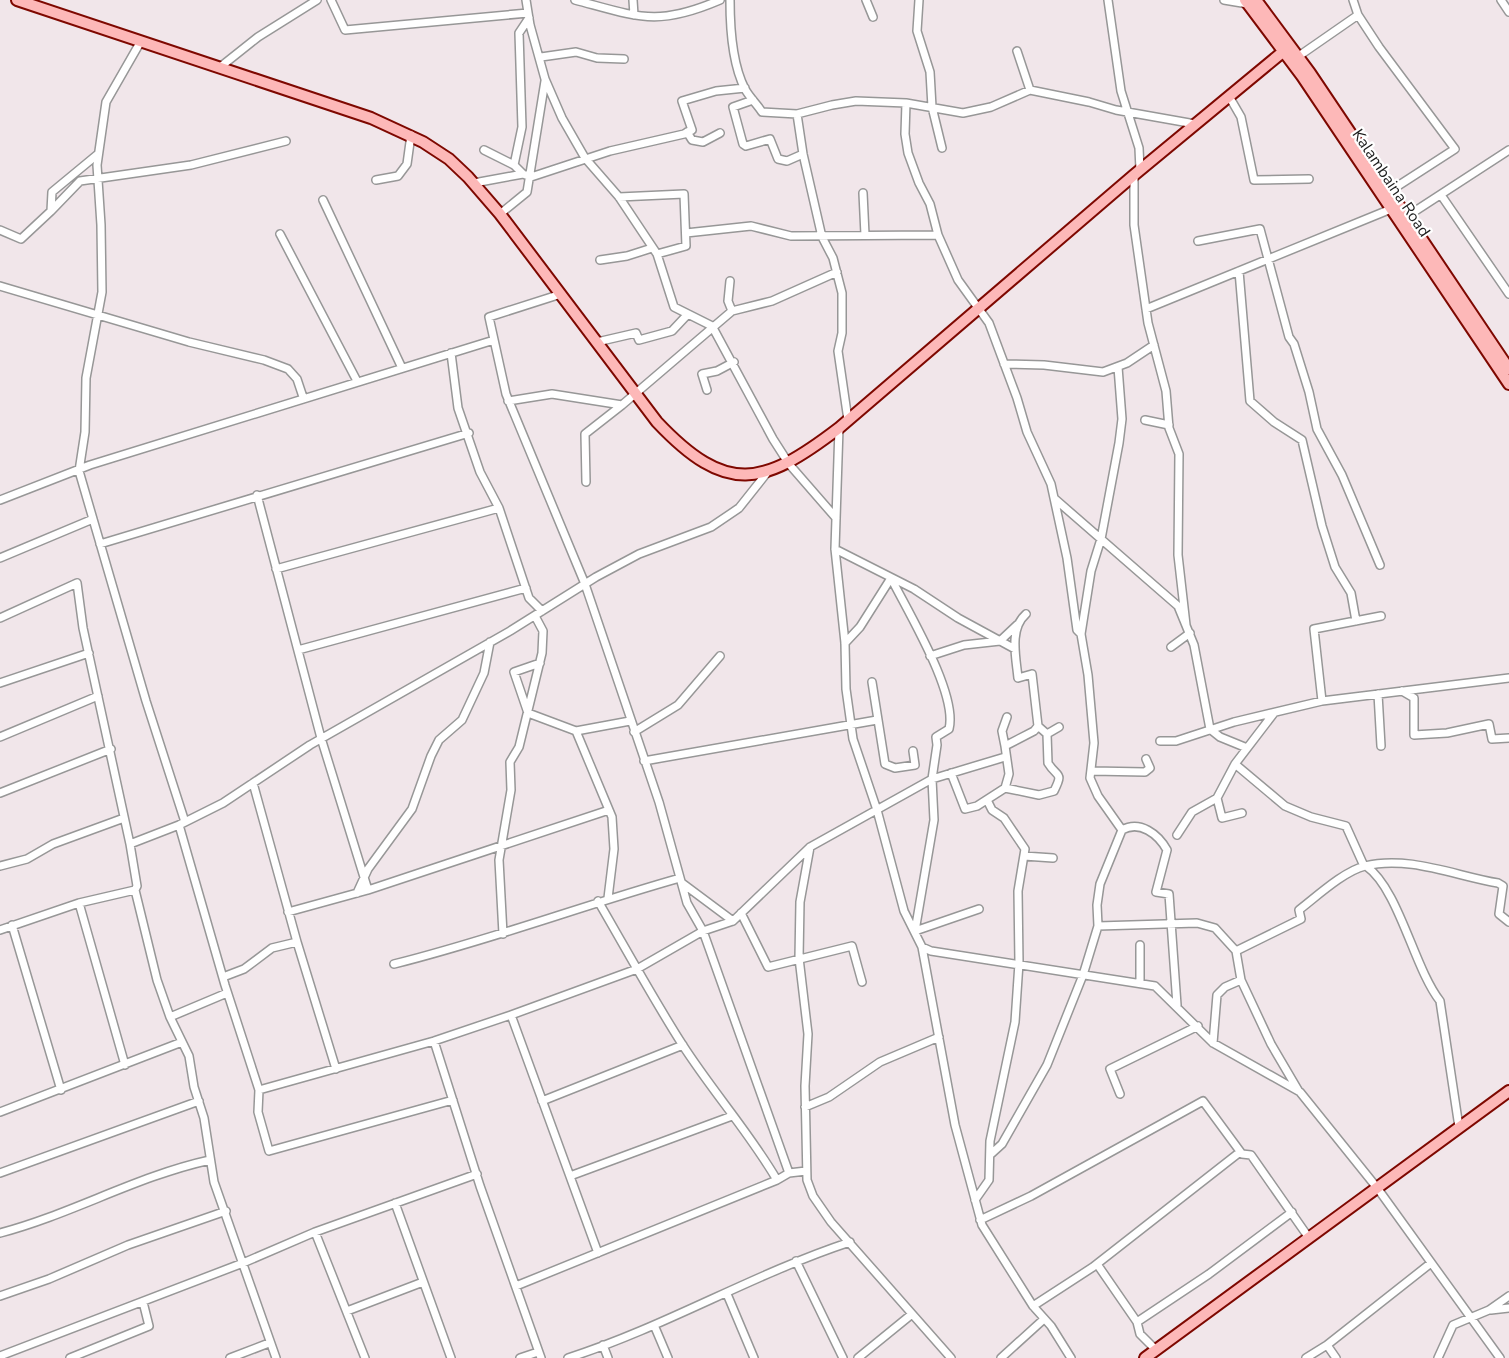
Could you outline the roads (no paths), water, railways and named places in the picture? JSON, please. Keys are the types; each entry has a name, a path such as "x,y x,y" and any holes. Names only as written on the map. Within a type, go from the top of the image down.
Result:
{"street":[{"path":"17,0 371,118 411,135 449,159 474,183 500,214 636,394 682,449 706,465 733,473 766,474 789,464 839,428 1137,172 1287,49"},
{"path":"219,68 258,37 316,0"},
{"path":"331,0 345,30 529,16"},
{"path":"526,0 545,79 562,118 585,158 619,197 655,251 674,307 712,326 789,464 836,518"},
{"path":"575,0 647,19 673,17 697,11 720,0"},
{"path":"633,0 634,15"},
{"path":"730,0 732,35 745,88 762,112 797,114 856,101 906,104 963,113 991,107 1030,90 1178,123 1197,124"},
{"path":"866,0 873,17"},
{"path":"919,0 917,31 930,72 932,107 942,148"},
{"path":"1108,0 1121,91 1139,148 1134,225 1146,309 1166,392 1169,425 1179,454 1178,555 1186,625"},
{"path":"1224,0 1250,1"},
{"path":"1353,0 1358,15 1455,149 1390,191"},
{"path":"1502,0 1509,12"},
{"name":"Kalambaina Road","path":"1250,1 1295,59 1390,209 1509,384"},
{"path":"1358,15 1295,59 1390,191 1509,369"},
{"path":"514,165 522,127 519,33 529,16"},
{"path":"141,41 106,102 98,154 102,225 102,292 86,378 85,432 79,471 182,824 227,993 259,1090 258,1112 269,1151 453,1100"},
{"path":"1017,51 1030,90"},
{"path":"541,57 576,52 597,58 624,59"},
{"path":"500,214 527,192 527,176 545,79"},
{"path":"474,183 527,176 585,158 687,132 692,130 682,101 716,92 745,88"},
{"path":"1230,98 1241,117 1254,180 1310,179"},
{"path":"753,100 733,107 743,144 770,139 778,159 787,161 803,154"},
{"path":"906,104 905,134 908,153 918,183 930,204 938,235 958,280 989,323 1027,432 1055,498 1067,558 1077,630 1081,634"},
{"path":"797,114 803,154 822,237 833,258 842,293 842,333 838,351 848,420"},
{"path":"687,132 692,140 704,141 720,133"},
{"path":"376,180 398,176 407,164 411,135"},
{"path":"0,230 21,239 80,181 191,165 286,141"},
{"path":"484,150 514,165 527,176"},
{"path":"51,211 52,192 98,154"},
{"path":"1406,217 1507,154"},
{"path":"863,193 864,235"},
{"path":"600,260 684,248 686,233 684,194 619,197"},
{"path":"1441,195 1509,294"},
{"path":"323,200 402,368"},
{"path":"1146,309 1390,209"},
{"path":"686,233 751,226 791,236 938,235"},
{"path":"1198,242 1260,230 1289,337 1294,344 1309,392 1317,429 1342,475 1380,565"},
{"path":"280,234 357,381"},
{"path":"1239,271 1250,401 1274,422 1302,440 1322,526 1335,567 1351,593 1356,621"},
{"path":"586,482 585,434 636,394 712,326 732,311 772,301 837,272"},
{"path":"730,280 728,301 732,311"},
{"path":"0,286 189,342 272,363 288,369 297,380 303,398"},
{"path":"561,294 489,317 508,401 585,584 644,761 687,903 703,930 789,1173"},
{"path":"597,342 636,333 639,340 672,331 688,314"},
{"path":"0,500 90,465 494,340"},
{"path":"1004,364 1044,365 1103,372 1118,367 1154,345"},
{"path":"451,353 458,408 469,433 480,472 499,508 530,598 542,611"},
{"path":"707,390 702,374 717,371 734,362"},
{"path":"1118,367 1122,419 1120,435 1101,539 1091,572 1081,634 1088,675 1094,743 1090,778 1122,830"},
{"path":"508,401 552,394 622,405"},
{"path":"1145,420 1169,425"},
{"path":"839,428 835,549 845,643 850,725 877,810 903,911 922,947 956,1125 980,1220 1033,1306 1071,1358"},
{"path":"100,544 469,433"},
{"path":"130,844 182,824 223,803 321,738 639,554 711,527 739,508 766,474"},
{"path":"257,495 321,738 368,890"},
{"path":"1055,498 1083,526 1178,606 1190,633 1203,682 1210,729 1220,737 1247,748"},
{"path":"276,569 499,508"},
{"path":"0,558 93,519"},
{"path":"835,549 1015,648"},
{"path":"845,643 860,627 891,578"},
{"path":"891,578 930,656 943,687 952,719 949,729 936,737 932,779 934,820 915,931"},
{"path":"0,618 77,583 89,653 130,844 137,886 135,890 157,980 170,1017 189,1056 214,1182 276,1358"},
{"path":"297,650 526,588"},
{"path":"930,656 964,645 1000,641 1026,614"},
{"path":"503,934 500,846 511,790 510,762 519,747 540,663 543,631 535,616"},
{"path":"1322,701 1314,629 1381,616"},
{"path":"1005,788 1039,795 1054,791 1060,777 1048,763 1047,734 1038,726 1032,674 1018,678 1015,648 1017,625"},
{"path":"1171,646 1190,633"},
{"path":"357,893 364,878 412,809 439,740 462,720 484,674 490,642"},
{"path":"0,683 89,653"},
{"path":"634,732 678,705 720,656"},
{"path":"528,713 514,672 540,663"},
{"path":"1160,741 1176,741 1210,729 1322,701 1509,678"},
{"path":"872,682 885,765 895,768 915,765 913,751"},
{"path":"1402,691 1414,698 1414,735 1447,733 1489,724 1491,739 1509,738"},
{"path":"1378,694 1381,746"},
{"path":"0,737 98,696"},
{"path":"528,713 576,731 630,722"},
{"path":"1177,835 1192,812 1217,798 1235,764 1274,713"},
{"path":"951,773 965,809 987,800 1005,788 1009,774 1002,731 1006,717"},
{"path":"644,761 877,720"},
{"path":"1005,746 1034,731 1038,726"},
{"path":"1047,734 1059,727"},
{"path":"576,731 609,810 614,849 608,898"},
{"path":"0,793 111,749"},
{"path":"259,1090 434,1041 637,969 703,930 733,921 810,847 932,779 1005,757"},
{"path":"1092,771 1145,772 1150,768 1146,759"},
{"path":"1235,764 1285,806 1311,817 1346,826 1365,866 1378,878 1396,910 1431,989 1440,1001 1460,1127"},
{"path":"253,783 288,912 336,1069"},
{"path":"1217,798 1222,818 1242,813"},
{"path":"975,1200 989,1180 990,1141 1015,1022 1019,963 1018,891 1025,849 1004,818 992,810 987,800"},
{"path":"288,912 368,890 609,810"},
{"path":"0,866 27,859 53,844 124,818"},
{"path":"991,1154 1002,1144 1047,1065 1083,975 1098,926 1097,905 1100,884 1122,830 1130,825 1142,827 1160,837 1167,850 1156,892 1169,894 1177,1006"},
{"path":"810,847 800,902 800,959 808,1034 805,1107 806,1171 813,1196 831,1222 951,1358"},
{"path":"1024,856 1053,858"},
{"path":"1236,951 1301,919 1299,910 1342,878 1365,866 1408,864 1498,883 1503,886 1499,914 1509,922"},
{"path":"394,964 503,934 608,898 681,880"},
{"path":"681,880 733,921"},
{"path":"0,930 79,903 135,890"},
{"path":"598,901 683,1045 732,1116 757,1145 777,1180"},
{"path":"79,903 124,1065"},
{"path":"915,931 979,909"},
{"path":"741,913 768,967 852,946 862,982"},
{"path":"1098,926 1197,923 1215,928 1236,951 1241,980 1271,1044 1300,1092 1378,1189 1500,1358"},
{"path":"12,925 62,1090"},
{"path":"223,977 244,969 272,948 297,942"},
{"path":"1140,945 1140,983"},
{"path":"922,947 931,951 1155,986 1213,1043 1300,1092"},
{"path":"1213,1043 1213,1019 1217,995 1225,987 1241,980"},
{"path":"170,1017 227,993"},
{"path":"511,1015 598,1253"},
{"path":"1120,1094 1110,1068 1198,1026"},
{"path":"805,1107 829,1097 880,1062 939,1037"},
{"path":"434,1041 540,1355 520,1358"},
{"path":"0,1112 182,1042"},
{"path":"542,1101 683,1045"},
{"path":"1145,1358 1509,1091"},
{"path":"0,1173 199,1101"},
{"path":"980,1220 1031,1196 1203,1101 1240,1152 1251,1155 1310,1238"},
{"path":"570,1176 732,1116"},
{"path":"1033,1306 1097,1264 1240,1152"},
{"path":"0,1233 36,1223 158,1174 210,1160"},
{"path":"516,1286 777,1180 789,1173 806,1171"},
{"path":"0,1356 243,1263 315,1232 477,1174"},
{"path":"394,1203 451,1358"},
{"path":"0,1296 50,1279 128,1245 226,1211"},
{"path":"1137,1322 1209,1274 1292,1212"},
{"path":"315,1232 365,1358"},
{"path":"568,1358 654,1325 796,1262 850,1242"},
{"path":"796,1262 843,1358"},
{"path":"1306,1358 1327,1345 1431,1263"},
{"path":"1097,1264 1137,1322 1140,1334 1156,1350"},
{"path":"347,1311 423,1282"},
{"path":"727,1294 754,1358"},
{"path":"1438,1358 1453,1325 1489,1310 1509,1296"},
{"path":"70,1358 149,1326 143,1302"},
{"path":"1489,1310 1509,1308"},
{"path":"858,1358 912,1314"},
{"path":"1001,1358 1044,1319"},
{"path":"654,1325 668,1358"},
{"path":"230,1358 269,1342"},
{"path":"603,1345 608,1358"},
{"path":"1327,1345 1336,1358"}]}
